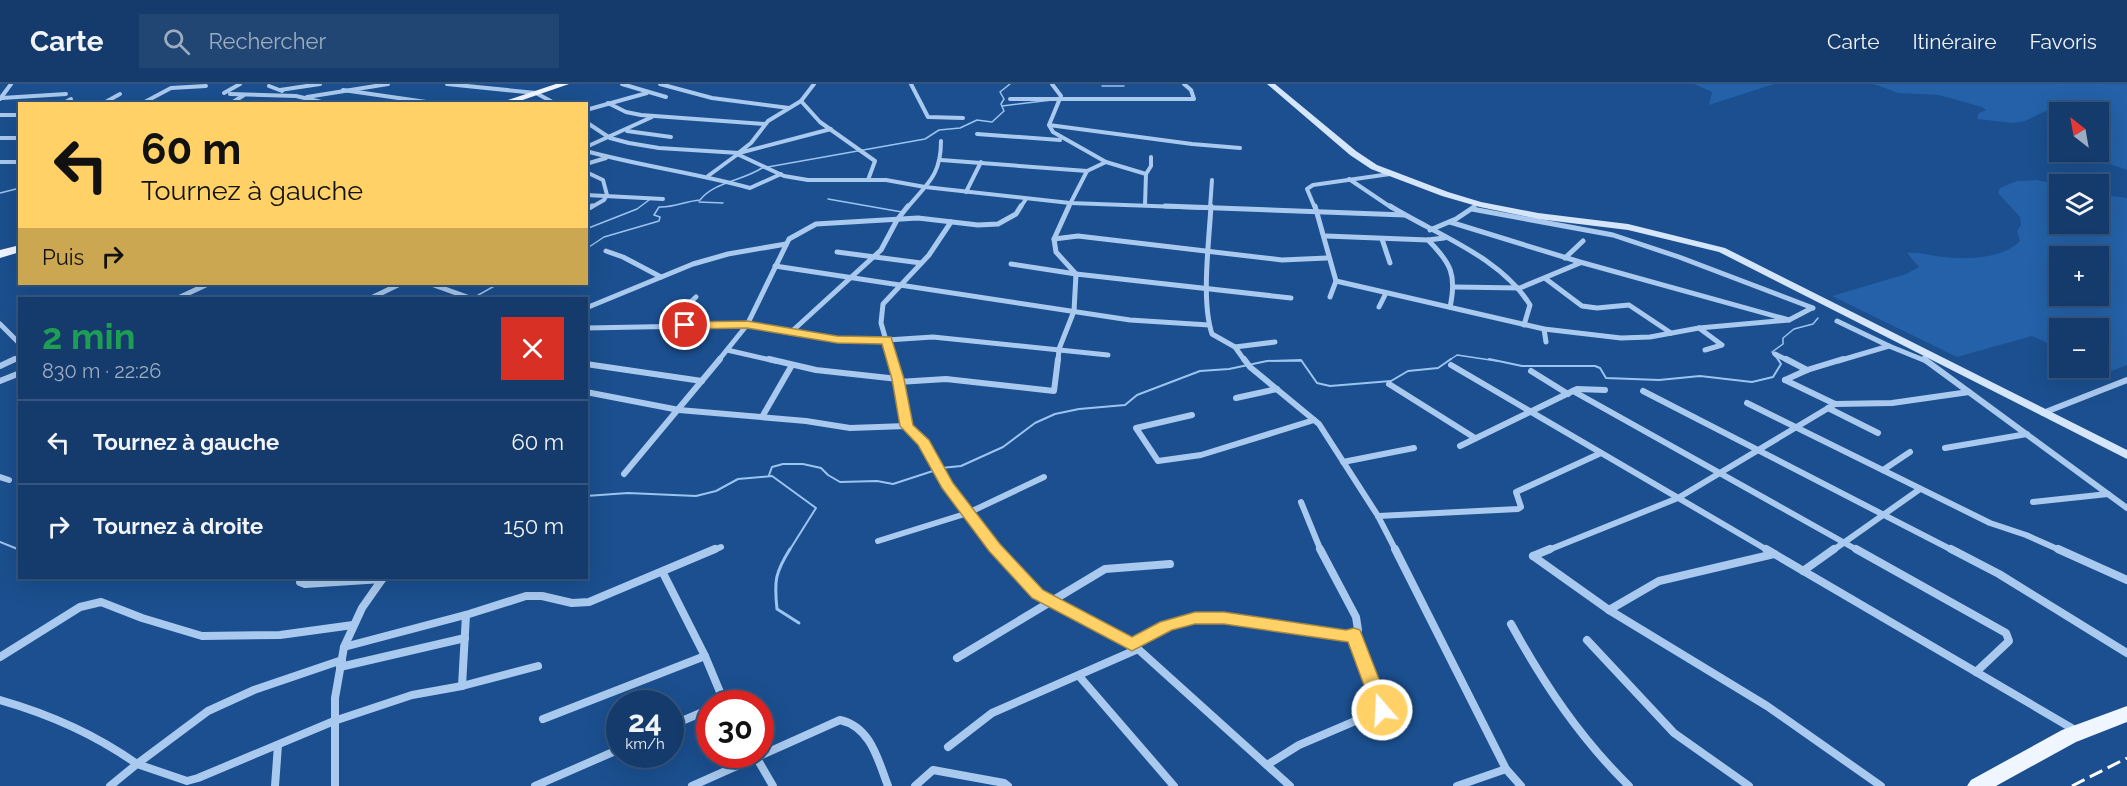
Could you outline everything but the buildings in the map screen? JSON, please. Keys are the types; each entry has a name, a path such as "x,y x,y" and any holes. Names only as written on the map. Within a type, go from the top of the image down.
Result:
{"main road":[{"path":"517,100 565,84"},
{"path":"1271,84 1362,160 1390,174 1476,206 1628,227 1685,239 1722,250 2127,455"},
{"path":"0,254 18,249"},
{"path":"1978,786 2078,732 2108,719 2127,714"}],"street":[{"path":"1,99 11,84"},
{"path":"240,84 227,94 296,96"},
{"path":"280,90 320,84"},
{"path":"303,98 388,84"},
{"path":"447,84 536,93 552,102"},
{"path":"622,84 666,97"},
{"path":"660,84 712,98 790,108"},
{"path":"708,176 751,143 765,124 801,101 814,84"},
{"path":"911,84 928,117 963,118"},
{"path":"1049,125 1061,96 1052,84"},
{"path":"1010,99 1194,99 1191,90 1184,84"},
{"path":"145,102 171,88 206,86"},
{"path":"268,86 322,102"},
{"path":"343,90 427,102"},
{"path":"588,109 647,93"},
{"path":"1,99 66,94"},
{"path":"106,102 120,94"},
{"path":"233,102 245,94"},
{"path":"66,102 71,99"},
{"path":"801,101 809,106 820,121 865,151 875,161 868,180"},
{"path":"608,103 626,112 652,117 724,119 765,124"},
{"path":"0,115 18,115"},
{"path":"588,147 652,117"},
{"path":"588,123 610,138 652,147 738,153 831,129"},
{"path":"1049,125 1056,136 1106,162 1146,174"},
{"path":"1049,125 1122,133 1202,147 1240,148"},
{"path":"626,131 671,137"},
{"path":"977,134 1064,140"},
{"path":"0,138 18,138"},
{"path":"790,333 881,250 897,220 937,172 941,160 941,141"},
{"path":"588,147 608,157 633,164 708,176 751,188 781,174"},
{"path":"738,153 781,174 808,180 886,180 925,187 1070,203 1405,215"},
{"path":"588,163 608,157"},
{"path":"1145,205 1146,174 1151,157"},
{"path":"941,160 1087,171 1106,162"},
{"path":"0,162 18,162"},
{"path":"966,192 981,162"},
{"path":"727,350 792,365 898,381 946,379 1054,391 1059,349 1074,311 1076,274 1056,252 1054,239 1087,171"},
{"path":"588,173 604,181 607,195 604,200 588,209"},
{"path":"1330,297 1336,281 1327,258 1326,236 1318,211 1307,189 1349,179 1390,174"},
{"path":"1349,179 1430,230 1491,263 1520,288 1530,305 1524,325"},
{"path":"1212,180 1208,252 1209,325 1216,338 1235,347 1248,364 1314,420 1343,462 1378,516 1506,769 1521,786"},
{"path":"588,195 663,199"},
{"path":"588,307 714,257 786,243 816,225 918,218 987,225 1002,223 1016,214 1026,199"},
{"path":"1336,281 1544,329 1621,338 1789,320 1813,308 1679,257 1613,235 1476,206 1450,222 1430,230"},
{"path":"951,222 929,255 883,304 880,317 898,381 906,426 924,443 940,475 995,548 1038,594 1135,647 1290,786"},
{"path":"1450,222 1565,258 1789,320"},
{"path":"1054,239 1062,236 1078,236 1282,260 1327,258"},
{"path":"1326,236 1382,240 1444,238"},
{"path":"1382,240 1390,263"},
{"path":"1428,240 1443,254 1452,267 1455,287 1450,307"},
{"path":"1565,258 1582,241"},
{"path":"624,474 747,325 786,243"},
{"path":"606,251 661,277"},
{"path":"837,252 873,259 921,263"},
{"path":"1455,287 1520,288 1546,279 1580,262"},
{"path":"1011,264 1058,269 1076,274 1291,298"},
{"path":"775,266 848,280 1074,311 1188,326 1209,325"},
{"path":"1546,279 1582,306 1597,308 1629,305 1671,333"},
{"path":"180,297 206,285"},
{"path":"376,297 398,285"},
{"path":"434,285 467,297"},
{"path":"1379,307 1386,293"},
{"path":"664,326 696,297"},
{"path":"1837,321 1889,346 1922,357 2127,508"},
{"path":"0,324 18,342"},
{"path":"588,328 747,325 837,339 887,340 933,337 1108,355"},
{"path":"1699,328 1722,345 1705,350"},
{"path":"1544,329 1546,342"},
{"path":"1235,347 1275,342"},
{"path":"1889,346 1807,370 1785,380 1835,404 1892,403 1968,392"},
{"path":"1775,354 1807,370"},
{"path":"0,366 18,358"},
{"path":"588,364 702,381"},
{"path":"762,417 792,365"},
{"path":"1451,365 2078,732"},
{"path":"1531,371 1720,473 2006,633 2009,641 1976,672"},
{"path":"0,381 18,374"},
{"path":"2043,413 2127,380"},
{"path":"1389,384 1475,438"},
{"path":"1236,398 1277,389"},
{"path":"1460,446 1577,389 1605,390"},
{"path":"1643,391 1999,574 2127,653"},
{"path":"588,392 679,410 850,428 906,426"},
{"path":"1747,403 1990,523 2026,534 2127,580"},
{"path":"1835,404 1678,498 1533,556 1609,610 1767,706 1881,786"},
{"path":"1828,408 1878,433"},
{"path":"1192,415 1136,428 1158,461 1201,455 1314,420"},
{"path":"1945,447 2027,434"},
{"path":"1343,462 1414,448"},
{"path":"1883,470 1910,452"},
{"path":"1378,516 1520,509 1516,492 1601,453"},
{"path":"0,477 9,480"},
{"path":"878,541 968,513 1044,477"},
{"path":"1803,571 1920,489"},
{"path":"2033,502 2108,494"},
{"path":"948,747 992,713 1020,699 1079,676 1135,647 1166,626 1195,618 1224,618 1346,637 1354,634 1358,630 1356,617 1319,548 1301,502"},
{"path":"344,647 375,637 466,615 527,596 541,595 577,605 663,573 721,547"},
{"path":"1609,610 1659,581 1774,554"},
{"path":"957,658 1105,569 1170,564"},
{"path":"663,573 705,656 719,690"},
{"path":"301,579 300,582 304,584 370,579"},
{"path":"335,786 335,698 344,647 353,625 382,579"},
{"path":"0,657 80,607 101,602 142,618 201,636 280,635 353,625"},
{"path":"462,687 466,615"},
{"path":"1511,624 1541,679 1603,761 1629,786"},
{"path":"1267,765 1299,745 1382,710 1354,634"},
{"path":"110,786 207,711 254,690 341,663 465,638"},
{"path":"1587,640 1674,733 1749,786"},
{"path":"543,719 705,656"},
{"path":"0,700 44,712 116,749 137,764 188,781 334,721 412,695 462,687 538,666"},
{"path":"1079,676 1174,786"},
{"path":"774,748 840,720 845,720 864,731 888,786"},
{"path":"275,786 278,745"},
{"path":"535,786 606,755"},
{"path":"692,786 730,768"},
{"path":"762,768 773,786"},
{"path":"1457,786 1506,769"},
{"path":"915,786 933,770 1005,783 1008,786"}],"shaded area":[{"path":"1694,84 1774,84 1709,105 1712,92"},
{"path":"1874,84 2127,84 2127,170 2103,162 2109,162 2109,102 2049,102 2049,109 2025,121 2013,123 1977,119 1979,113 1986,110 1982,107 1939,95 1898,93"},
{"path":"2037,180 2049,183 2049,234 2109,234 2109,195 2127,198 2127,365 2109,372 2109,318 2049,318 2049,344 2032,336 1957,357 1832,296 1906,274 1919,267 1907,253 1974,258 1995,254 2013,247 2020,241 2017,231 2021,225 2020,217 1998,193 2000,188 2017,181"}],"waterway":[{"path":"588,248 604,237 659,221 660,217 654,215 659,207 700,200 720,185 762,168 925,139 939,130 960,128 977,120 992,122 1004,111 1001,104 1004,99 1000,92 1010,84"},
{"path":"1102,86 1124,86"},
{"path":"1002,106 1052,100"},
{"path":"0,193 18,188"},
{"path":"828,199 902,212"},
{"path":"588,228 637,209 649,200"},
{"path":"699,202 723,203"},
{"path":"475,297 496,285"},
{"path":"1779,361 1772,352 1783,344 1783,338 1794,329 1813,324 1818,318"},
{"path":"1451,359 1457,355 1497,361"},
{"path":"1302,361 1317,383 1330,386 1391,381 1408,371 1438,368 1451,359"},
{"path":"1489,359 1522,366 1595,366 1600,368 1606,378 1659,380 1700,376 1752,382 1773,377 1781,364 1778,359"},
{"path":"941,468 961,466 1003,447 1035,423 1055,414 1079,409 1125,405 1137,395 1200,371 1229,369 1267,361 1302,361"},
{"path":"1272,361 1302,361"},
{"path":"769,475 772,467 783,464 803,464 821,468 840,482 877,481 893,484 936,470"},
{"path":"588,496 628,493 696,496 716,491 738,479 772,476 816,508 789,551"},
{"path":"0,542 18,549"},
{"path":"790,549 777,578 777,609 799,623"}],"railway":[{"path":"2072,786 2127,758"}],"route":[{"path":"685,325 747,325 837,339 887,340 898,379 906,426 924,443 940,475 995,548 1038,594 1132,645 1166,626 1195,618 1224,618 1346,637 1354,634 1382,710"}]}
